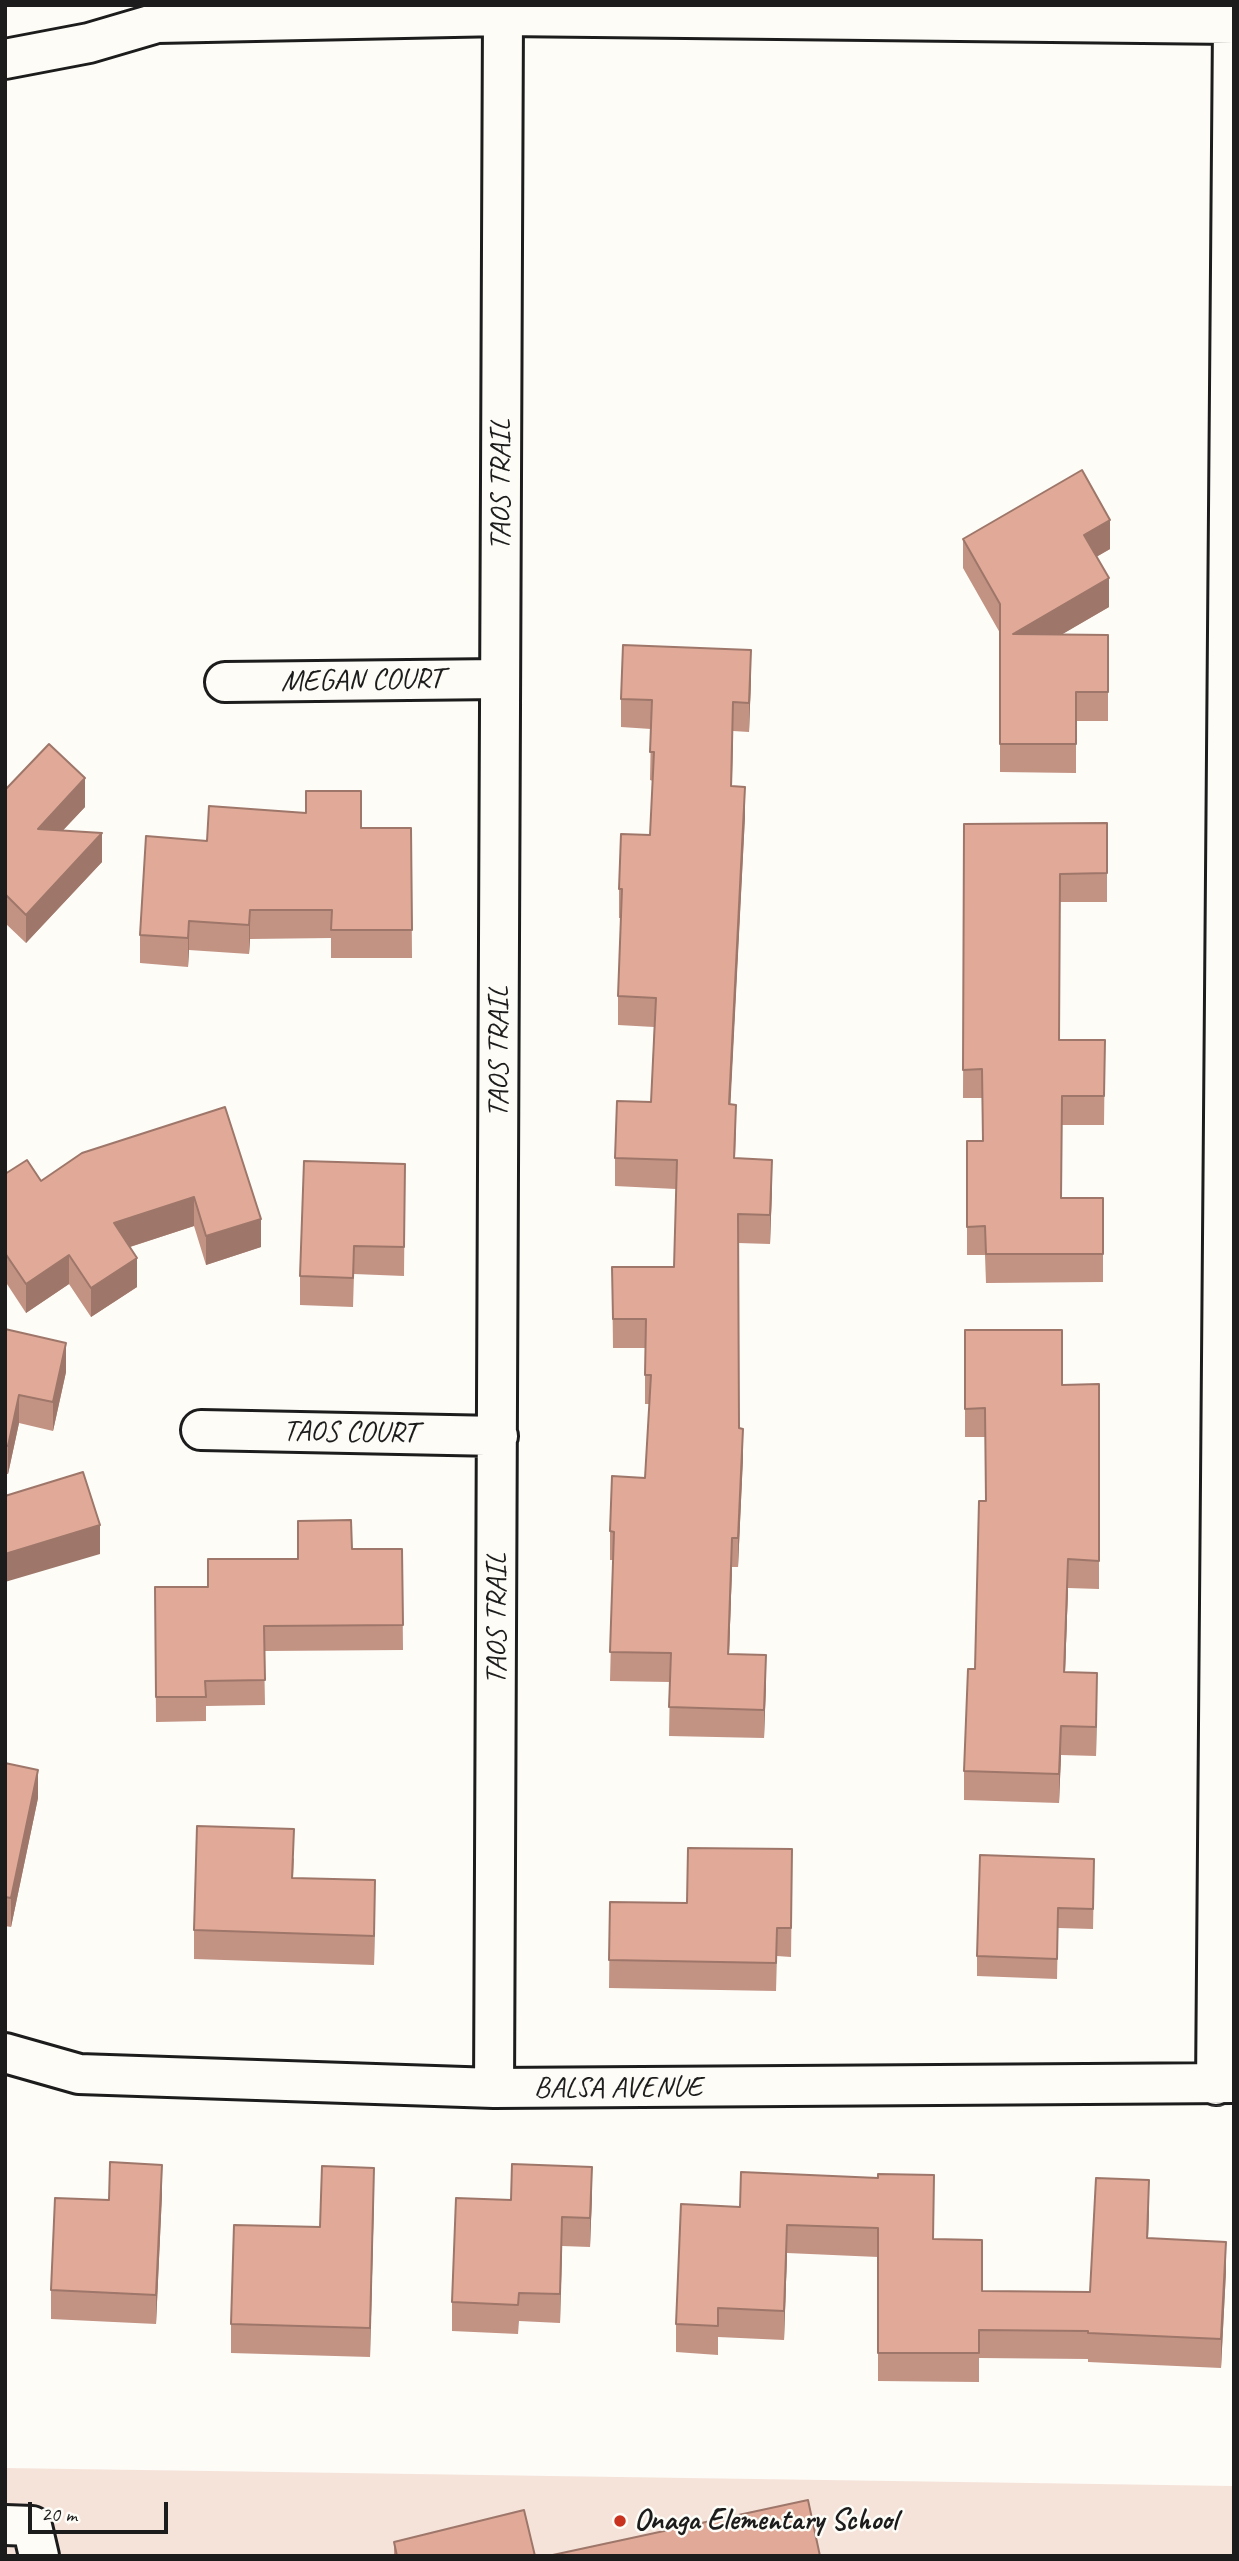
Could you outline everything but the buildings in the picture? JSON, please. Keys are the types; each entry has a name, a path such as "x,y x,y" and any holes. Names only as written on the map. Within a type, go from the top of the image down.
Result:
{"street":[{"path":"5,59 89,43 157,23 503,16 1233,25 1225,2084"},
{"name":"TAOS TRAIL","path":"494,2088 503,16"},
{"name":"MEGAN COURT","path":"225,682 500,679"},
{"name":"TAOS COURT","path":"201,1430 498,1436"},
{"name":"BALSA AVENUE","path":"5,2053 79,2074 494,2088 1225,2084"},
{"path":"5,2525 32,2526 39,2556"}],"shaded area":[{"name":"Onaga Elementary School","path":"5,2468 1234,2486 1234,2556 5,2556"}],"place":[{"name":"Onaga Elementary School","path":"620,2521"}]}
